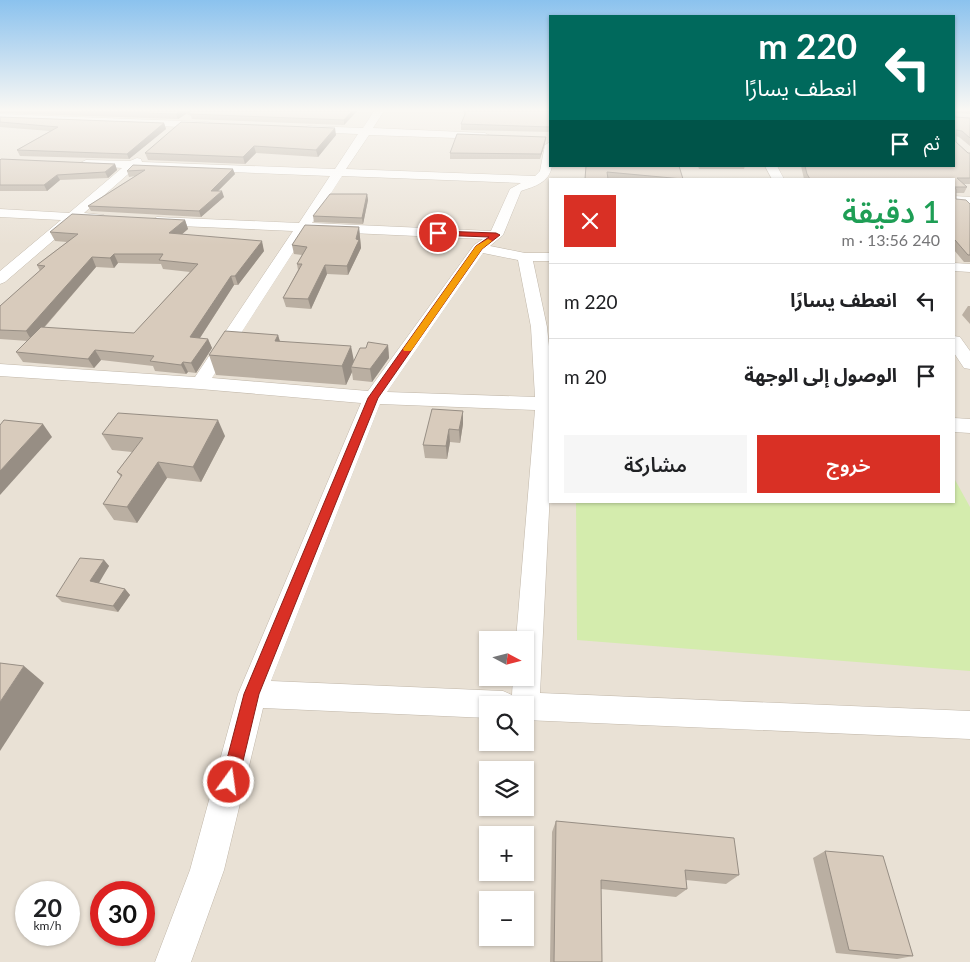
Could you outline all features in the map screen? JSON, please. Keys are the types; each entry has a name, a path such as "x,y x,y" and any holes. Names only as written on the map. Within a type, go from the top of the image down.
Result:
{"street":[{"path":"0,279 143,156"},
{"path":"200,383 350,156"},
{"path":"545,181 546,156"},
{"path":"76,163 545,181"},
{"path":"173,962 207,870 252,694 373,398 479,248 496,235 516,189 545,181"},
{"path":"955,200 970,201"},
{"path":"0,213 113,218"},
{"path":"142,220 496,235"},
{"path":"479,248 525,257 549,257"},
{"path":"525,257 539,326 548,404 526,696"},
{"path":"955,268 970,268"},
{"path":"955,342 970,364"},
{"path":"0,370 200,383 373,398 548,404"},
{"path":"955,425 970,426"},
{"path":"252,694 479,704"},
{"path":"534,706 970,725"}],"shaded area":[{"path":"0,156 549,156 549,167 955,167 955,156 970,156 970,962 0,962"}],"green space":[{"path":"955,480 970,507 970,671 577,640 576,503 955,503"}],"building":[{"path":"955,156 970,156 970,178 957,178 967,187 955,187 955,178 809,178 805,167 955,167"},
{"path":"1,159 115,164 105,172 57,175 44,185 0,185"},
{"path":"133,165 233,169 211,191 222,191 199,211 88,206 145,170 127,171"},
{"path":"586,167 679,167 683,178 607,172 608,178 585,178"},
{"path":"955,188 956,199 966,200 970,204 970,255 955,240"},
{"path":"330,194 367,194 362,218 313,216"},
{"path":"72,214 185,220 169,233 262,241 235,276 231,276 190,337 208,339 191,363 183,362 181,365 150,361 154,356 95,350 88,359 16,352 41,327 134,333 198,264 159,260 163,254 114,254 110,258 92,257 26,331 0,330 0,306 45,266 37,265 78,234 50,232"},
{"path":"305,225 359,227 356,239 359,240 347,266 325,265 308,299 283,298 302,264 297,264 307,247 292,245"},
{"path":"225,331 278,335 275,341 351,346 342,366 209,355"},
{"path":"368,342 388,345 370,369 351,367 360,348 366,348"},
{"path":"432,409 463,411 459,430 449,429 446,446 423,445"},
{"path":"118,413 218,420 193,467 158,462 127,507 103,504 122,475 117,472 143,438 102,434"},
{"path":"4,420 43,424 0,471 0,425"},
{"path":"80,558 104,560 90,581 125,589 113,606 56,596"},
{"path":"0,663 24,666 0,702"},
{"path":"556,821 734,838 739,875 685,870 687,889 601,880 602,962 554,962"},
{"path":"825,851 883,856 913,956 849,950"}],"slow traffic":[{"path":"408,349 479,248 488,241"}],"route":[{"path":"229,782 252,694 373,398 479,248 496,235 438,233"}]}
